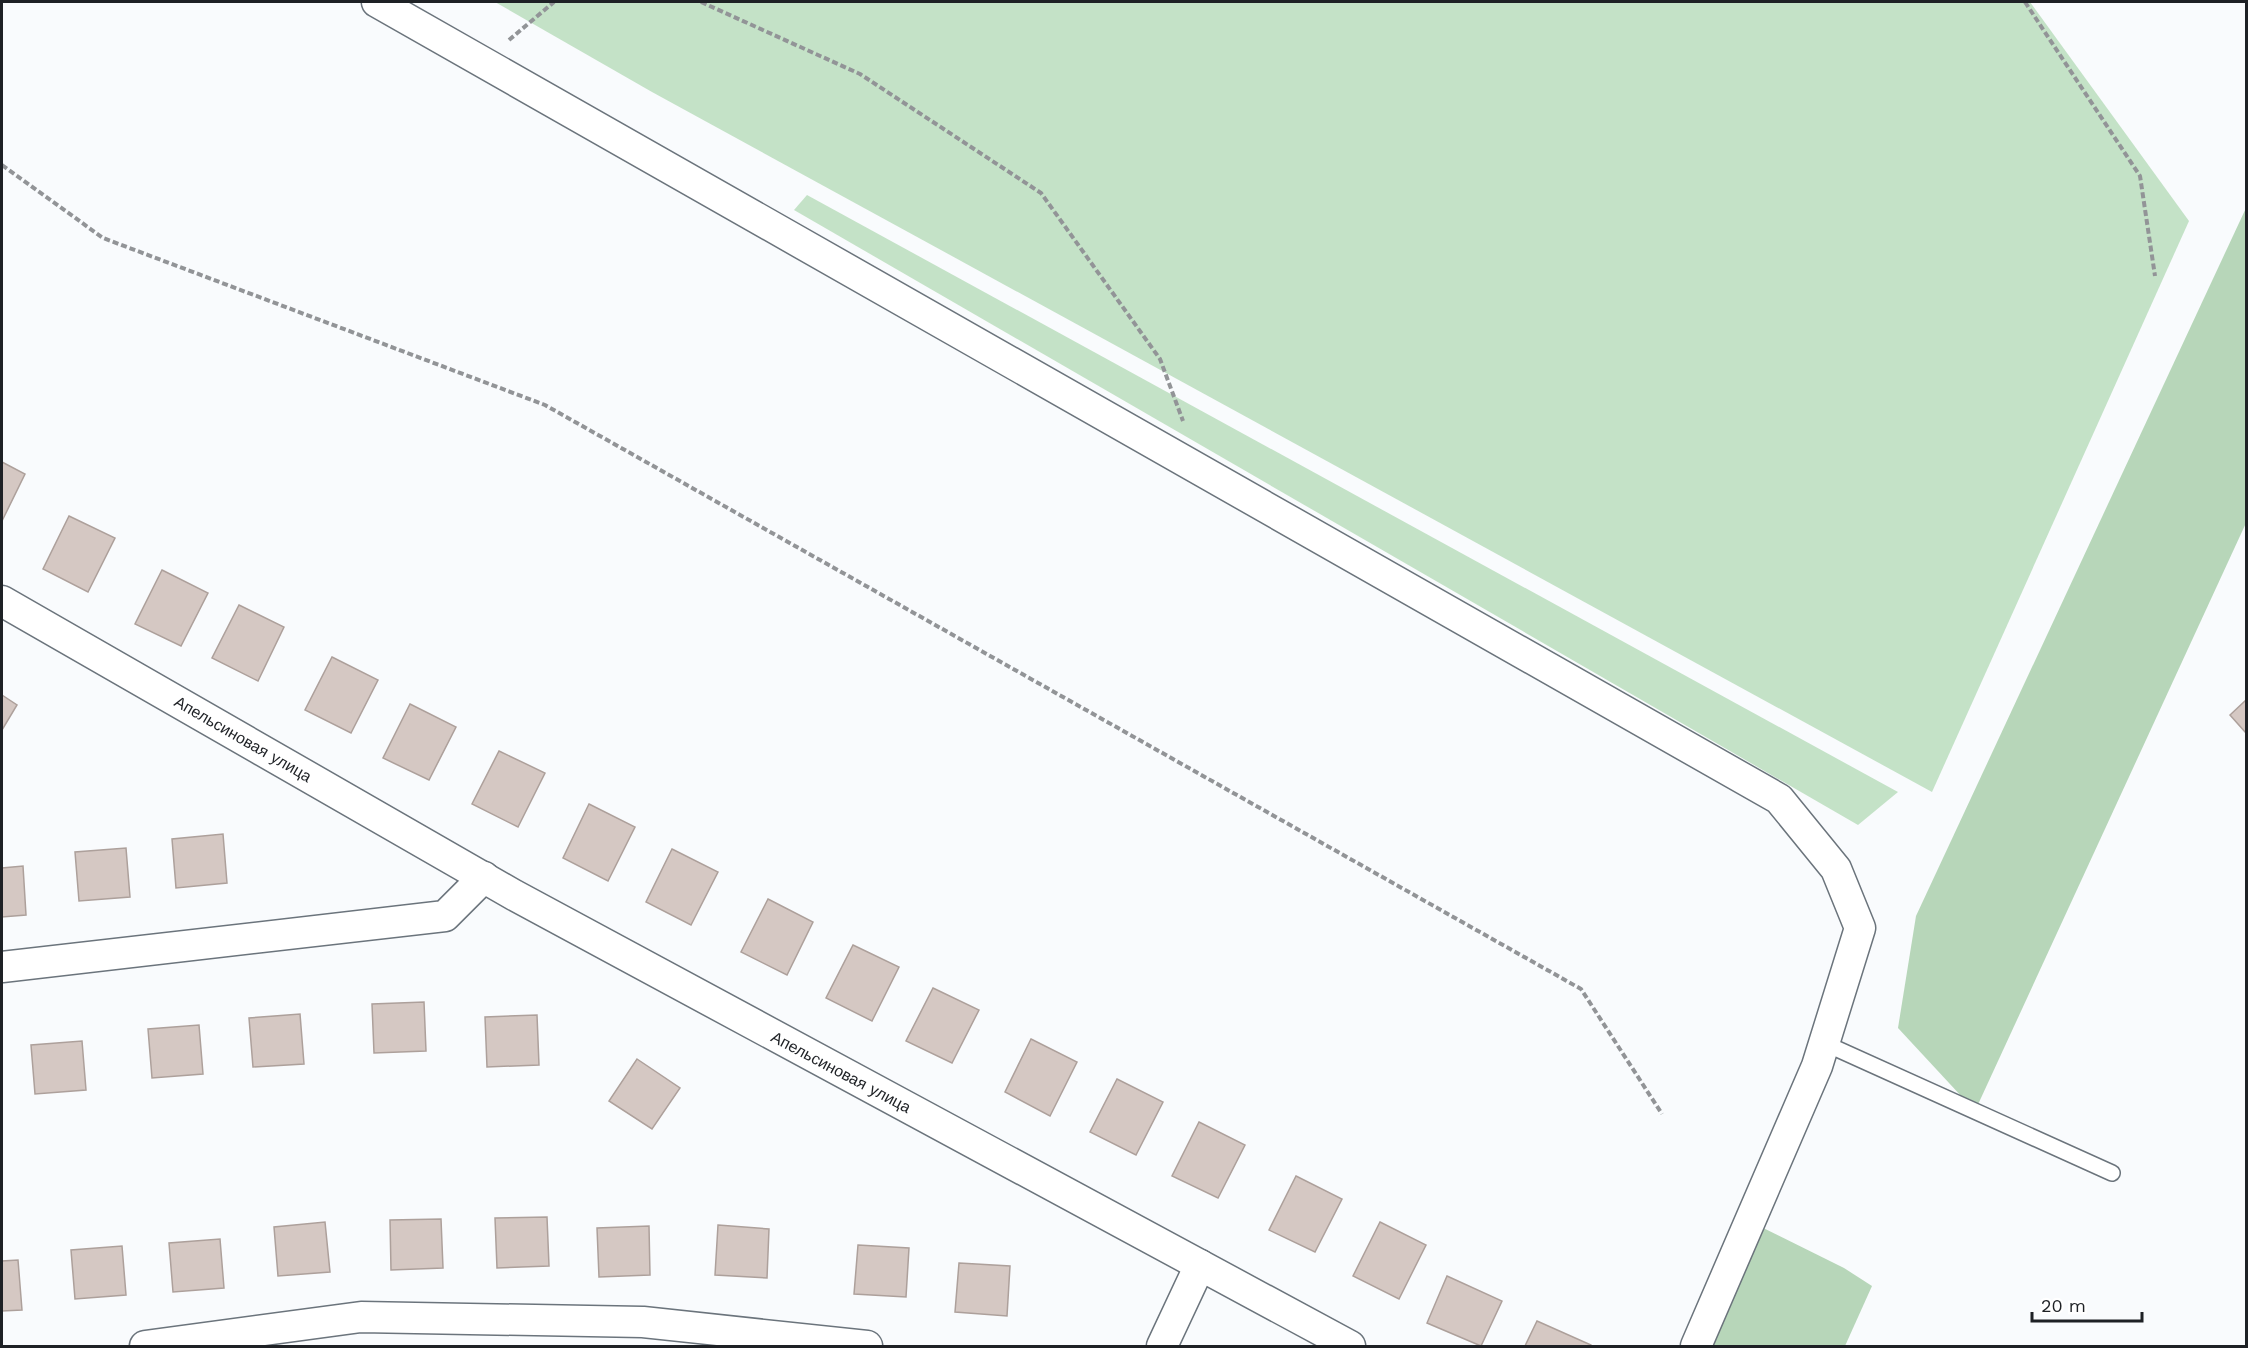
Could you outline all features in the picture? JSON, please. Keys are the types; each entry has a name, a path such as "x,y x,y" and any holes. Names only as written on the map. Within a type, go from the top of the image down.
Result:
{"street":[{"path":"377,2 1779,799 1836,869 1860,928 1812,1077 1696,1347"},
{"name":"Апельсиновая улица","path":"2,601 484,877 1350,1347"},
{"path":"2,967 445,916 484,877"},
{"path":"1162,1347 1200,1265"},
{"path":"145,1347 362,1317 643,1322 867,1347"}],"lane":[{"path":"1824,1042 2112,1173"}],"path":[{"path":"483,62 554,2"},
{"path":"700,2 860,74 1041,193 1160,359 1183,422 1161,448"},
{"path":"2025,2 2140,176 2155,276"},
{"path":"2,165 103,238 545,405 1581,989 1662,1114"}],"green space":[{"path":"495,2 2030,2 2189,221 1932,792 652,92"},
{"path":"807,195 1898,792 1858,825 794,210"},
{"path":"2246,208 2246,523 1975,1111 1898,1028 1916,916"},
{"path":"1749,1221 1844,1268 1872,1286 1845,1346 1699,1346"}],"building":[{"path":"2,462 25,474 2,521"},
{"path":"69,516 115,538 88,592 43,569"},
{"path":"162,570 208,593 181,646 135,624"},
{"path":"239,605 284,627 258,681 212,658"},
{"path":"332,657 378,680 351,733 305,710"},
{"path":"2,695 17,705 2,730"},
{"path":"2246,700 2246,733 2230,715"},
{"path":"410,704 456,727 429,780 383,758"},
{"path":"499,751 545,773 518,827 472,804"},
{"path":"589,804 635,827 608,881 563,858"},
{"path":"223,834 227,883 176,888 172,839"},
{"path":"126,848 130,897 79,901 75,852"},
{"path":"672,849 718,872 691,925 646,902"},
{"path":"23,866 26,915 2,917 2,868"},
{"path":"768,899 813,922 787,975 741,952"},
{"path":"853,945 899,967 872,1021 826,998"},
{"path":"933,988 979,1010 952,1063 906,1041"},
{"path":"424,1002 426,1051 374,1053 372,1004"},
{"path":"300,1014 304,1064 253,1067 249,1018"},
{"path":"537,1015 539,1065 487,1067 485,1017"},
{"path":"199,1025 203,1074 152,1078 148,1029"},
{"path":"1031,1039 1077,1062 1050,1116 1005,1092"},
{"path":"82,1041 86,1090 35,1094 31,1045"},
{"path":"637,1059 680,1088 652,1129 609,1101"},
{"path":"1117,1079 1163,1102 1136,1155 1090,1132"},
{"path":"1199,1122 1245,1145 1218,1198 1172,1176"},
{"path":"1296,1176 1342,1199 1315,1252 1269,1230"},
{"path":"547,1217 549,1266 497,1268 495,1218"},
{"path":"441,1219 443,1268 391,1270 390,1220"},
{"path":"325,1222 330,1272 278,1276 274,1227"},
{"path":"1380,1222 1426,1245 1399,1299 1353,1276"},
{"path":"718,1225 769,1229 767,1278 715,1275"},
{"path":"649,1226 650,1275 599,1277 597,1228"},
{"path":"220,1239 224,1288 173,1292 169,1243"},
{"path":"858,1245 909,1248 906,1297 854,1294"},
{"path":"122,1246 126,1295 75,1299 71,1250"},
{"path":"18,1260 22,1310 2,1311 2,1261"},
{"path":"959,1263 1010,1266 1007,1316 955,1312"},
{"path":"1447,1276 1502,1301 1481,1346 1427,1323"},
{"path":"1537,1321 1591,1345 1591,1346 1525,1346"}]}
